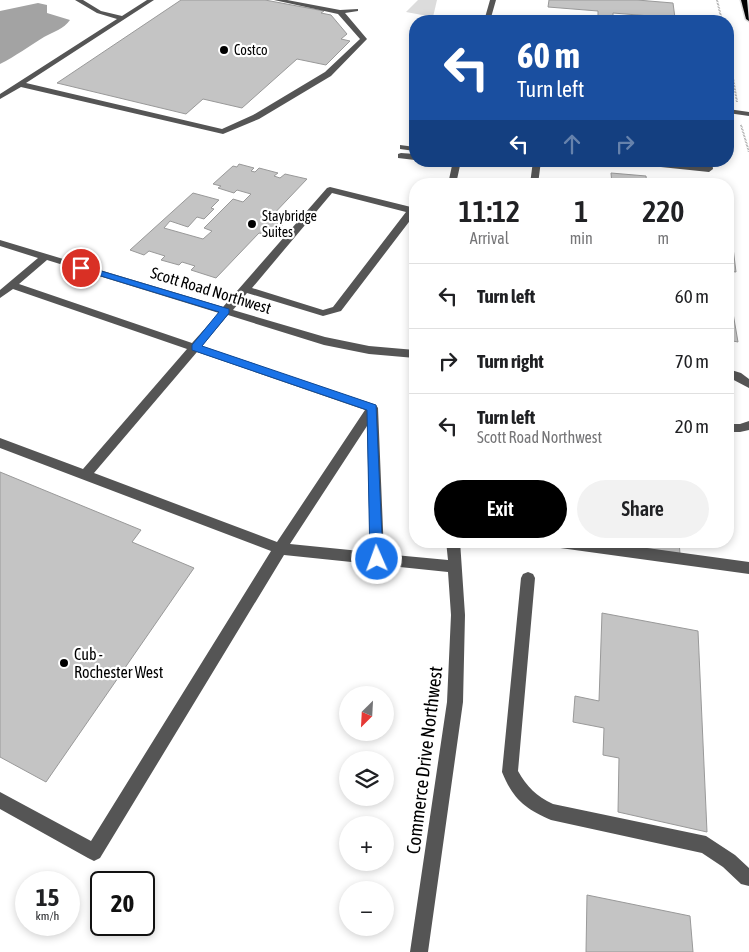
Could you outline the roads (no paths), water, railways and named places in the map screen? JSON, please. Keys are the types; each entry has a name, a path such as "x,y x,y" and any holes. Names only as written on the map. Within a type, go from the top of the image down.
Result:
{"main road":[{"path":"744,0 749,19"}],"street":[{"path":"78,0 99,12 123,18"},
{"path":"0,97 151,0"},
{"path":"277,0 340,12 356,10"},
{"path":"490,15 493,0"},
{"path":"20,84 223,132 256,117 328,74 364,39 340,12"},
{"path":"734,104 749,105"},
{"path":"734,112 749,114"},
{"path":"409,150 402,151 409,154"},
{"path":"690,167 709,169 709,167"},
{"path":"85,475 330,190 409,209"},
{"path":"245,289 322,313 336,309 409,216"},
{"name":"Scott Road Northwest","path":"0,243 349,347 409,353"},
{"path":"0,295 45,257"},
{"path":"11,285 372,408"},
{"path":"734,375 749,384"},
{"path":"0,800 94,852 280,550 372,408"},
{"path":"372,408 377,559"},
{"path":"734,428 749,425"},
{"path":"0,443 280,550 455,567"},
{"name":"Commerce Drive Northwest","path":"419,952 455,702 458,615 454,548"},
{"path":"604,548 749,568"},
{"path":"528,578 510,772 521,794 531,803 550,812 706,845 729,861 747,878"}],"place":[{"name":"Costco","path":"224,50"},
{"name":"Staybridge Suites","path":"252,224"},
{"name":"Cub - Rochester West","path":"64,663"}]}
